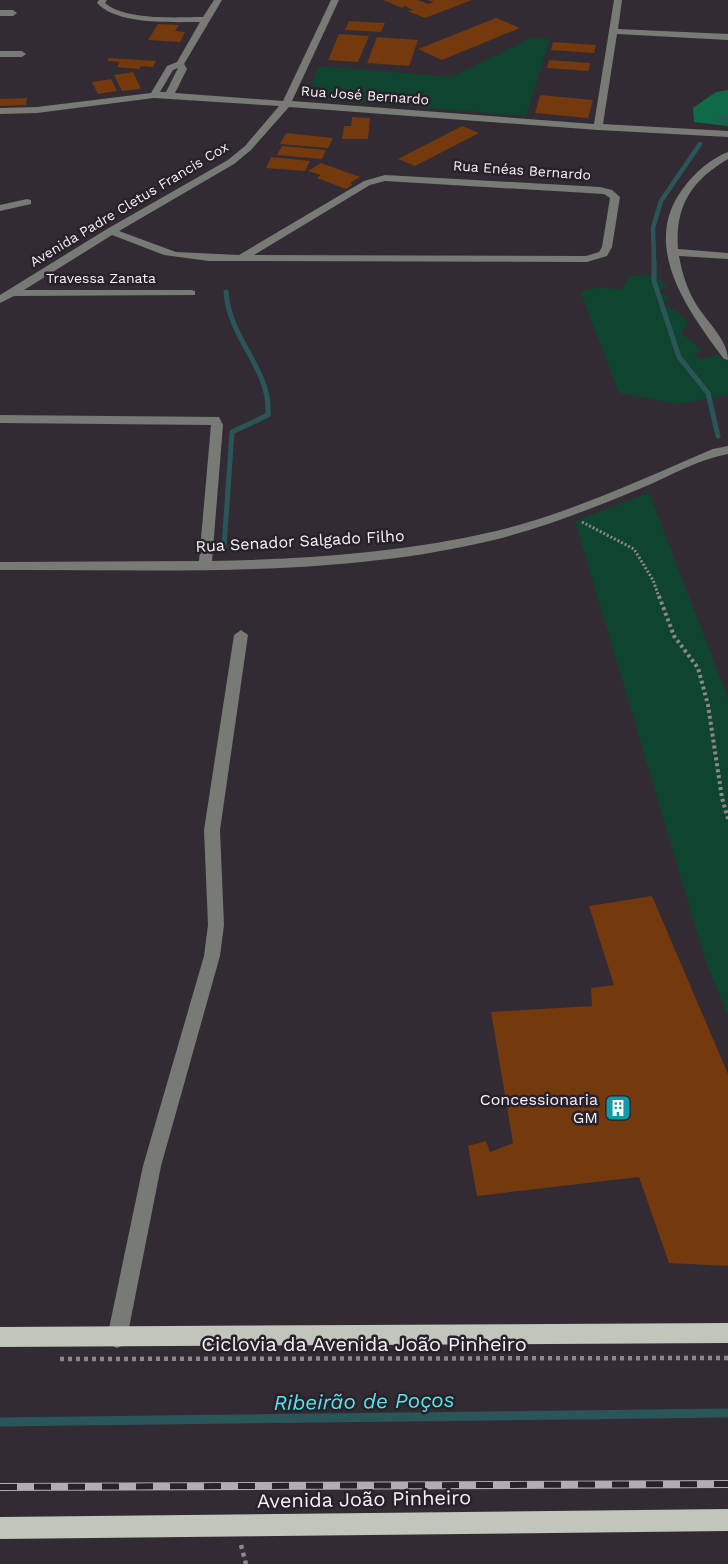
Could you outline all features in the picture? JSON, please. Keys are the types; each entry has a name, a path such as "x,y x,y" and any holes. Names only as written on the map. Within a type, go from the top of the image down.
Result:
{"main road":[{"path":"0,1337 728,1334"},
{"name":"Avenida João Pinheiro","path":"0,1528 728,1520"}],"street":[{"path":"103,0 101,3 104,8 119,14 206,21"},
{"path":"154,95 170,68 180,64 218,0"},
{"name":"Avenida Padre Cletus Francis Cox","path":"0,300 6,293 231,162 248,148 287,103 335,0"},
{"path":"598,127 618,0"},
{"path":"0,13 13,13"},
{"path":"613,31 728,37"},
{"path":"0,54 22,54"},
{"path":"169,95 183,69 180,64"},
{"name":"Rua José Bernardo","path":"0,111 37,110 169,95 598,127 728,134"},
{"path":"728,155 711,165 686,191 675,209 672,252 681,286 697,314 728,357"},
{"name":"Rua Enéas Bernardo","path":"111,231 176,255 241,258 596,257 603,254 607,247 615,197 600,190 385,178 367,183 241,258"},
{"path":"0,208 27,202"},
{"path":"672,252 728,256"},
{"name":"Travessa Zanata","path":"6,293 190,293"},
{"path":"0,419 215,420 217,425 206,564"},
{"name":"Rua Senador Salgado Filho","path":"0,566 206,564 314,560 427,549 497,534 565,514 717,452 728,450"},
{"path":"117,1338 152,1166 212,956 216,925 212,830 241,635"}],"path":[{"path":"565,514 634,549 653,579 674,636 698,668 702,680 722,798 728,819"},
{"name":"Ciclovia da Avenida João Pinheiro","path":"48,1359 728,1358"}],"green space":[{"path":"533,37 550,39 526,116 306,98 319,66 452,77"},
{"path":"728,90 728,126 694,122 693,108 716,92"},
{"path":"654,275 667,286 658,292 670,298 662,304 677,312 689,323 681,333 701,349 694,356 703,359 717,354 728,362 728,395 677,404 619,393 580,291 602,287 622,290 630,276"},
{"path":"649,493 728,698 728,1016 705,959 575,521"}],"building":[{"path":"383,0 418,0 428,4 434,2 428,0 472,0 425,18 408,11 413,10 405,6 402,8"},
{"path":"496,18 520,28 442,60 418,49"},
{"path":"349,21 385,23 381,32 345,30"},
{"path":"158,24 179,25 175,31 185,32 180,42 148,40"},
{"path":"339,34 369,36 358,62 328,60"},
{"path":"377,37 418,40 409,66 367,63"},
{"path":"553,42 596,45 594,53 551,50"},
{"path":"109,58 156,61 153,67 141,66 139,69 117,67 120,62 107,61"},
{"path":"549,60 590,63 589,71 547,68"},
{"path":"133,72 141,89 122,91 114,75"},
{"path":"111,79 117,91 98,94 92,82"},
{"path":"540,95 593,100 588,118 535,113"},
{"path":"27,98 26,105 0,106 0,99"},
{"path":"352,117 370,118 368,139 342,139 344,126 351,126"},
{"path":"462,126 479,133 415,166 398,159"},
{"path":"286,133 333,138 328,148 280,144"},
{"path":"282,146 326,150 322,159 277,155"},
{"path":"271,157 310,161 305,171 266,168"},
{"path":"321,163 360,177 350,183 353,184 346,189 317,178 321,175 308,171"},
{"name":"Concessionaria GM","path":"652,896 728,1074 728,1266 669,1263 639,1177 477,1196 468,1146 486,1141 490,1152 513,1143 491,1012 592,1006 591,988 614,985 589,906"}],"waterway":[{"path":"720,120 728,116"},
{"path":"654,263 653,228 661,201 700,144"},
{"path":"654,263 654,281 679,357 708,393 718,436"},
{"path":"224,547 232,432 268,415 263,383 235,326 226,292"},
{"name":"Ribeirão de Poços","path":"0,1422 728,1413"}],"railway":[{"path":"0,1487 728,1484"}],"place":[{"name":"Concessionaria GM","path":"618,1108"}]}
